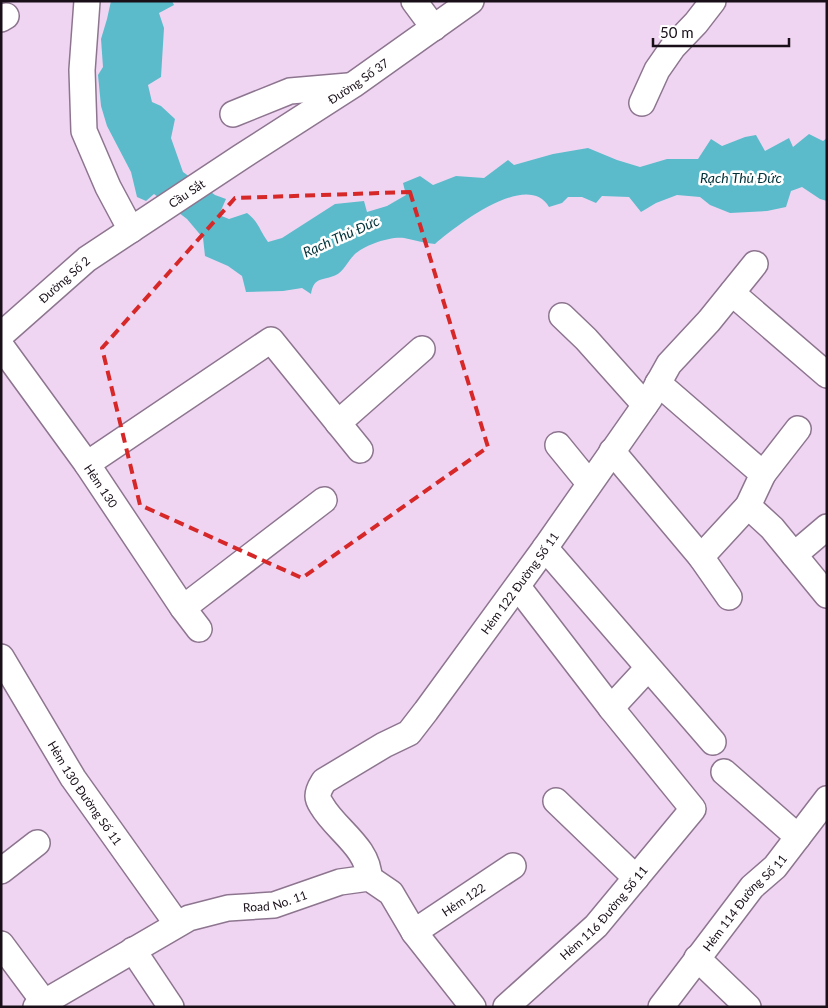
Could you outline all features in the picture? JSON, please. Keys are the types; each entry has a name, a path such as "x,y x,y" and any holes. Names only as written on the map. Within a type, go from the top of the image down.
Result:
{"street":[{"path":"87,1 82,70 84,131 108,187 131,230"},
{"path":"414,1 434,28"},
{"path":"642,103 657,70 673,47 714,1"},
{"name":"Đường Số 37","path":"241,157 353,85 434,28 457,5"},
{"path":"233,114 290,91 353,85"},
{"name":"Cầu Sắt","path":"131,230 241,157"},
{"name":"Đường Số 2","path":"1,335 88,259 131,230"},
{"name":"Hẻm 122 Đường Số 11","path":"369,878 369,867 365,860 327,814 318,798 319,789 324,781 384,745 409,733 518,587 645,404 669,364 710,322 755,264"},
{"path":"732,293 827,375"},
{"path":"562,316 586,339 645,404"},
{"path":"87,464 271,340 360,450"},
{"name":"Hẻm 130","path":"1,346 87,464 198,629"},
{"path":"338,423 422,349"},
{"path":"658,383 763,474"},
{"path":"701,557 748,506 763,474 798,429"},
{"path":"558,445 589,483"},
{"path":"612,451 701,557 729,597"},
{"path":"183,608 324,500"},
{"path":"748,506 772,528 827,595"},
{"path":"794,555 827,527"},
{"path":"545,548 714,742"},
{"path":"518,587 611,708 648,668"},
{"name":"Hẻm 130 Đường Số 11","path":"1,657 73,778 178,924"},
{"name":"Hẻm 116 Đường Số 11","path":"506,1007 596,926 693,810 611,708"},
{"path":"724,772 798,837"},
{"name":"Hẻm 114 Đường Số 11","path":"661,1007 752,887 775,867 827,799"},
{"path":"556,802 636,878"},
{"path":"1,871 37,843"},
{"name":"Hẻm 122","path":"414,932 512,866"},
{"path":"369,878 391,892 414,932 473,1007"},
{"name":"Road No. 11","path":"40,1004 188,918 228,908 274,905 340,882 369,878"},
{"path":"1,944 40,1004"},
{"path":"133,950 171,1007"},
{"path":"697,958 748,1007"}],"highlighted area":[{"path":"410,192 488,447 302,578 140,505 102,348 235,198"}],"water":[{"name":"Rạch Thủ Đức","path":"111,1 172,1 174,5 159,13 164,28 161,77 148,85 152,102 161,106 175,119 171,138 183,172 215,195 226,199 219,215 229,219 247,213 268,242 282,238 335,204 364,201 367,212 387,206 406,195 403,183 420,176 433,185 456,176 484,178 508,160 514,165 553,154 588,148 640,167 667,159 698,159 711,139 722,146 756,135 765,151 789,138 793,147 809,134 823,141 827,138 827,201 820,199 802,187 791,191 786,207 767,211 730,213 710,205 700,197 677,195 656,203 641,212 629,197 602,196 596,203 582,197 568,197 562,203 549,207 539,197 525,195 509,198 492,205 459,225 435,244 399,238 385,240 358,251 339,274 314,284 311,294 302,288 283,291 246,292 242,276 228,266 205,256 203,238 187,219 154,194 146,201 137,197 131,172 107,126 101,106 98,75 103,67 101,39"}]}
